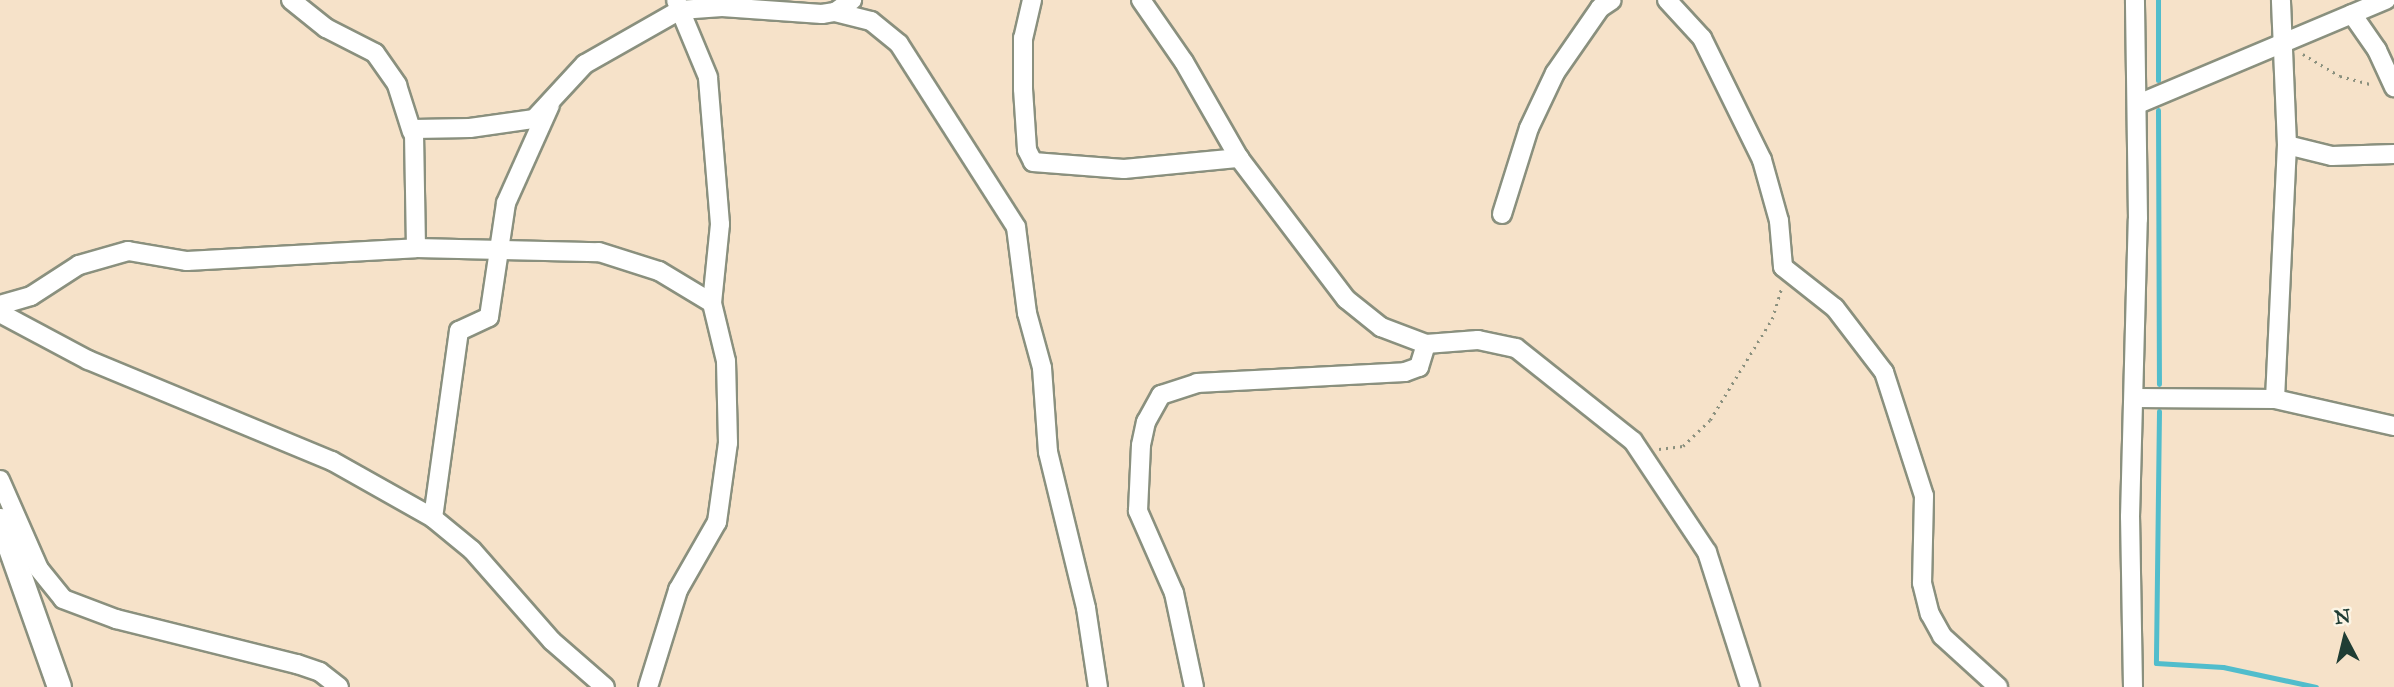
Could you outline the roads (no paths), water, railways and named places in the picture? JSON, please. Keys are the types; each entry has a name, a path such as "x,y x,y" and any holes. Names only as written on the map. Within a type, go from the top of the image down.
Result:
{"street":[{"path":"291,0 326,28 375,53 397,85 412,132 416,248"},
{"path":"835,12 852,0"},
{"path":"1032,0 1023,38 1023,89 1027,150 1033,162 1124,169 1239,158"},
{"path":"1141,0 1184,62 1239,158 1346,299 1381,327 1426,344 1492,340 1516,348 1633,441 1707,552 1750,687"},
{"path":"1502,214 1529,128 1555,73 1600,8 1612,0"},
{"path":"1667,0 1702,38 1762,160 1779,221 1783,267 1835,307 1884,372 1924,496 1922,583 1930,614 1942,636 1998,687"},
{"path":"2135,0 2138,104 2136,398 2130,517 2137,687"},
{"path":"2275,398 2287,145 2281,0"},
{"path":"2138,104 2282,41 2386,0"},
{"path":"412,132 419,128 512,124 534,118 550,105 585,64 678,5 835,12 871,21 899,44 1016,227 1027,313 1042,368 1048,452 1086,608 1098,687"},
{"path":"648,687 678,590 717,522 725,484 726,361 712,303 720,224 713,174 713,124 708,76 678,5"},
{"path":"2352,14 2377,50 2387,87"},
{"path":"433,518 459,331 489,317 497,249 506,203 550,105"},
{"path":"2287,145 2332,156 2394,154"},
{"path":"0,305 31,296 79,265 128,251 187,261 416,248 599,253 659,271 712,303"},
{"path":"0,313 88,360 332,461 433,518 472,551 552,641 605,687"},
{"path":"1194,687 1174,593 1141,527 1138,511 1141,445 1153,406 1174,388 1197,383 1405,372 1419,367 1426,344"},
{"path":"2136,398 2275,398 2394,426"},
{"path":"0,480 39,569 63,599 116,619 297,664 320,672 339,687"},
{"path":"0,520 59,687"}],"waterway":[{"path":"2158,0 2158,80"},
{"path":"2158,110 2159,384"},
{"path":"2159,411 2156,663 2223,667 2316,687"}]}
